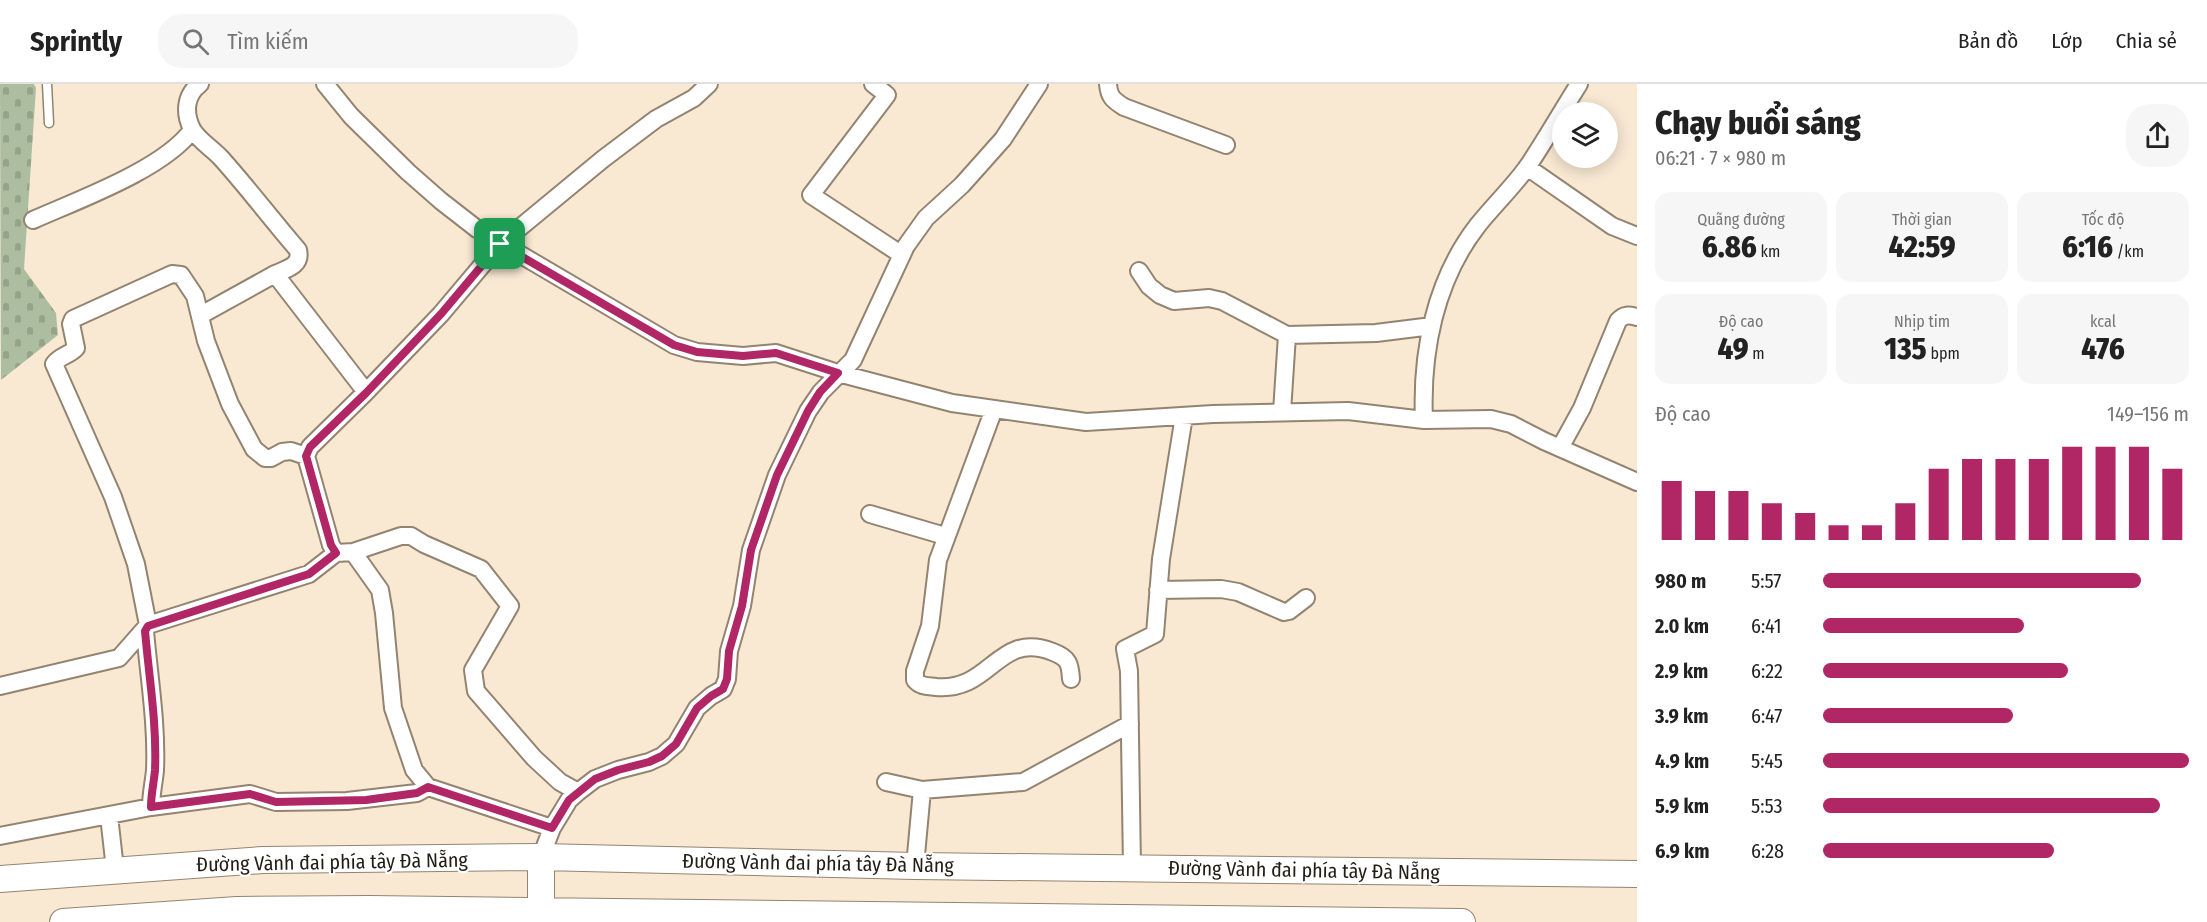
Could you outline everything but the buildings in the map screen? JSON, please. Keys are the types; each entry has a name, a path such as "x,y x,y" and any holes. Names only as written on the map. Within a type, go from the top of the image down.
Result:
{"main road":[{"name":"Đường Vành đai phía tây Đà Nẵng","path":"0,879 263,860 541,857 915,866 1637,874"},
{"path":"541,857 541,916"},
{"path":"63,922 237,910 541,916 1462,922"}],"street":[{"path":"200,84 190,93 187,100 187,111 192,130 235,174 298,250 299,259 295,265 201,315"},
{"path":"325,84 351,116 408,172 441,201 500,244 674,345 697,352 743,356 776,353 838,373 952,403 1086,422 1184,416 1348,411 1424,420 1491,418 1510,424 1637,482"},
{"path":"306,456 319,437 366,393 441,314 500,244 603,159 656,119 694,98 709,84"},
{"path":"873,84 887,95 811,195 902,255"},
{"path":"541,857 552,828 569,800 595,779 662,756 676,744 697,708 723,689 727,679 729,651 742,606 751,550 777,475 808,411 820,392 853,360 902,255 926,218 962,185 1003,139 1039,84"},
{"path":"1108,84 1108,92 1112,99 1124,107 1226,145"},
{"path":"1424,420 1423,386 1426,354 1431,326 1445,284 1461,250 1477,226 1527,167 1579,84"},
{"path":"33,220 128,178 183,144 192,130"},
{"path":"1527,167 1612,226 1637,236"},
{"path":"1139,271 1149,286 1160,295 1174,301 1209,298 1222,301 1287,335 1376,333 1431,326"},
{"path":"151,807 155,772 154,734 147,628 136,564 113,496 54,364 56,360 68,355 76,348 71,324 73,320 172,274 181,275 195,296 207,341 230,404 254,449 265,458 291,451 306,456"},
{"path":"275,274 366,393"},
{"path":"1560,448 1582,408 1618,321 1627,315 1637,317"},
{"path":"1282,412 1287,335"},
{"path":"994,409 945,536 936,569 930,627 915,671 915,680 918,684 947,688 959,686 978,677 1004,654 1015,649 1034,647 1064,656 1070,663 1071,680"},
{"path":"1132,868 1129,671 1125,649 1155,634 1161,559 1184,416"},
{"path":"306,456 331,545 336,553"},
{"path":"870,514 945,536"},
{"path":"0,686 119,658 147,628 309,574 336,553 353,552 400,536 411,536 481,569 510,606 473,670 476,691 534,758 560,782 578,792"},
{"path":"353,552 380,590 393,708 414,770 428,787 552,828"},
{"path":"1158,590 1221,589 1239,592 1284,612 1289,612 1306,598"},
{"path":"885,782 922,790 1023,782 1130,724"},
{"path":"0,836 151,807 250,794 276,802 366,800 417,793 428,787"},
{"path":"915,866 922,790"},
{"path":"109,816 115,869"}],"lane":[{"path":"47,84 49,123"}],"green space":[{"path":"0,84 34,84 36,88 24,269 56,313 58,335 1,380"}],"route":[{"path":"500,244 674,345 697,352 743,356 776,353 838,373 820,392 808,411 777,475 751,550 742,606 729,651 727,679 723,689 697,708 676,744 662,756 595,779 569,800 552,828 428,787 417,793 366,800 276,802 250,794 151,807 155,772 152,699 145,631 148,626 309,574 336,553 331,545 306,456 310,447 366,393 441,314 500,244"}]}
